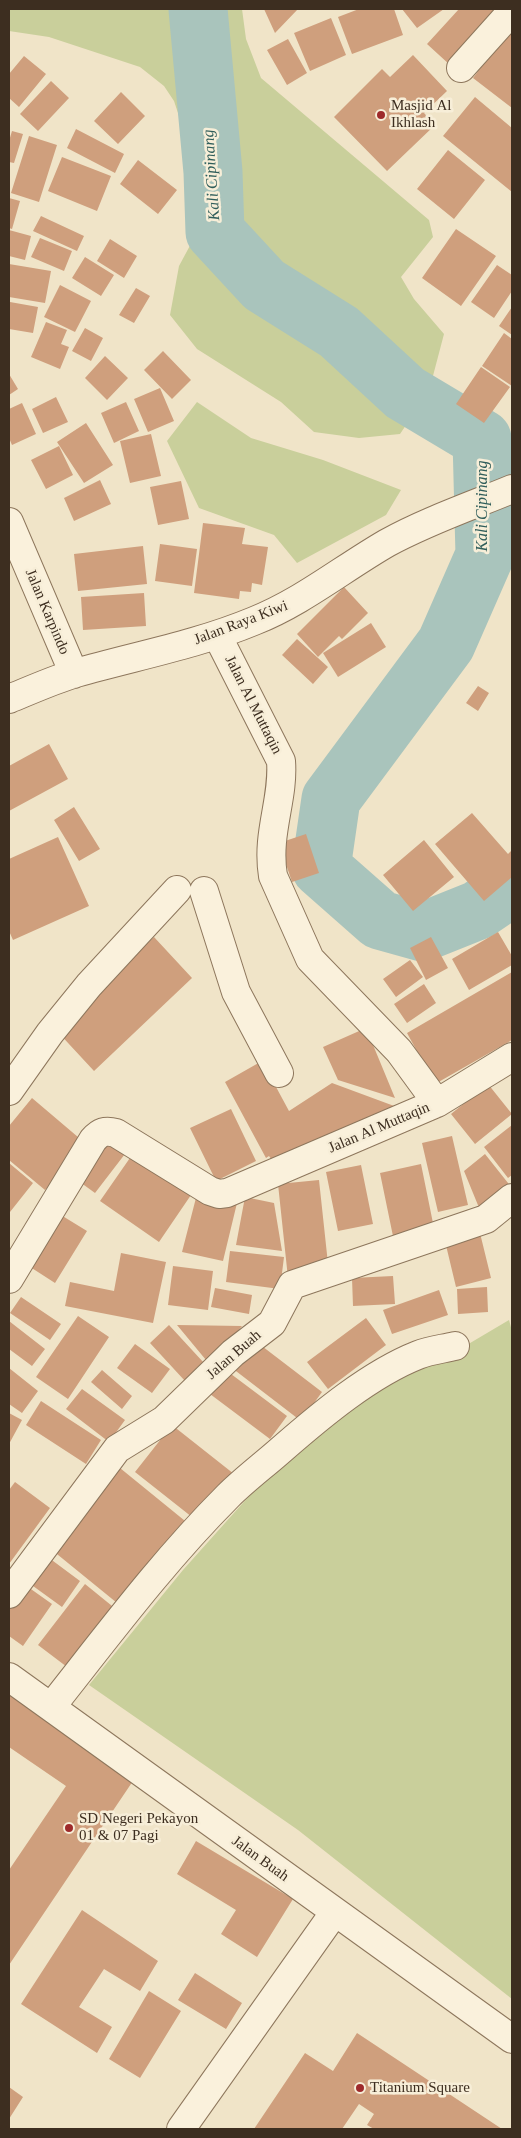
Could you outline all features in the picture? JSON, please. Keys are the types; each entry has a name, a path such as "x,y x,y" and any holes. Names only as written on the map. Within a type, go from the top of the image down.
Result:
{"street":[{"path":"461,68 512,11"},
{"name":"Jalan Raya Kiwi","path":"9,699 74,674 217,635 286,608 346,567 390,542 512,489"},
{"name":"Jalan Karpindo","path":"9,522 74,674"},
{"name":"Jalan Al Muttaqin","path":"9,1280 93,1140 100,1132 109,1131 116,1133 210,1191 219,1194 227,1193 437,1103 399,1051 310,959 273,876 271,864 271,838 282,773 281,761 217,635"},
{"path":"9,1091 50,1033 89,985 191,890 236,992 279,1073"},
{"path":"437,1103 512,1057"},
{"name":"Jalan Buah","path":"9,1594 117,1449 164,1420 233,1353 272,1323 292,1285 486,1219 512,1198"},
{"path":"51,1707 138,1596 198,1526 230,1494 317,1418 350,1394 420,1354 455,1346"},
{"name":"Jalan Buah","path":"9,1677 334,1913 512,2039"},
{"path":"181,2129 334,1913"}],"green space":[{"path":"9,9 242,9 246,39 261,78 429,220 433,237 401,277 414,299 444,334 429,391 400,434 359,438 314,432 281,402 197,349 170,315 179,266 200,227 200,202 192,155 174,101 164,86 140,67 49,37 9,31"},
{"path":"197,402 251,438 323,460 401,490 386,515 297,563 274,535 199,508 167,441"},
{"path":"509,1320 512,1331 512,1999 298,1830 89,1685 183,1570 250,1495 314,1429 385,1378 460,1349"}],"building":[{"path":"264,9 298,9 275,33"},
{"path":"359,9 394,9 403,35 352,54 338,17"},
{"path":"402,9 444,9 417,28"},
{"path":"459,9 502,9 450,65 427,44"},
{"path":"331,18 346,55 310,71 294,33"},
{"path":"512,26 512,108 473,78"},
{"path":"288,39 307,73 287,85 267,50"},
{"name":"Masjid Al Ikhlash","path":"413,55 447,91 424,113 435,125 387,171 334,117 382,69 390,77"},
{"path":"24,56 46,74 19,107 9,98 9,74"},
{"path":"51,81 69,98 38,131 20,114"},
{"path":"121,92 145,116 118,144 94,121"},
{"path":"475,97 512,128 512,192 443,136"},
{"path":"76,129 124,154 115,173 67,148"},
{"path":"12,131 23,134 14,163 9,162 9,141"},
{"path":"29,136 57,145 39,202 11,193"},
{"path":"448,150 485,180 454,219 417,189"},
{"path":"62,157 111,176 97,211 48,191"},
{"path":"138,160 177,190 158,214 120,184"},
{"path":"9,198 20,201 12,229 9,228"},
{"path":"41,216 84,236 77,251 33,231"},
{"path":"456,229 496,256 461,306 422,278"},
{"path":"9,230 31,236 25,260 9,256"},
{"path":"40,238 72,251 64,271 31,257"},
{"path":"110,239 137,256 124,278 97,261"},
{"path":"85,257 114,275 101,296 72,278"},
{"path":"9,264 51,271 45,303 9,297"},
{"path":"497,265 512,275 512,291 494,318 471,302"},
{"path":"60,285 91,301 75,332 44,317"},
{"path":"136,288 150,296 134,323 119,315"},
{"path":"10,302 38,307 33,333 9,329"},
{"path":"512,307 512,335 499,326"},
{"path":"46,322 67,330 61,344 69,347 60,369 31,357"},
{"path":"85,328 103,338 91,361 72,351"},
{"path":"504,333 512,339 512,386 482,366"},
{"path":"163,351 191,380 172,399 144,370"},
{"path":"105,356 128,378 107,400 85,378"},
{"path":"481,367 510,387 484,423 456,404"},
{"path":"9,374 18,389 9,395"},
{"path":"160,388 174,421 148,432 134,399"},
{"path":"56,397 68,422 43,433 32,409"},
{"path":"126,402 139,431 114,443 101,413"},
{"path":"22,403 36,434 12,445 9,438 9,409"},
{"path":"86,423 113,465 84,483 57,442"},
{"path":"151,434 161,476 130,483 120,441"},
{"path":"59,446 73,475 46,489 31,460"},
{"path":"100,480 111,504 74,521 64,498"},
{"path":"181,481 189,519 158,525 150,487"},
{"path":"203,523 245,528 242,544 268,547 262,585 252,583 251,592 240,591 239,599 194,593"},
{"path":"160,544 197,549 192,586 155,581"},
{"path":"143,546 147,584 78,591 74,554"},
{"path":"344,587 368,613 342,639 339,636 318,657 297,634"},
{"path":"144,593 146,626 83,630 81,597"},
{"path":"371,623 386,647 338,677 323,653"},
{"path":"297,639 328,667 313,684 282,655"},
{"path":"478,686 489,693 478,711 466,703"},
{"path":"49,744 68,779 9,811 9,766"},
{"path":"74,807 100,849 79,861 54,820"},
{"path":"472,813 508,854 512,850 512,877 484,901 435,844"},
{"path":"306,834 319,873 292,882 279,843"},
{"path":"58,837 89,906 13,940 9,931 9,859"},
{"path":"424,840 454,877 413,911 383,875"},
{"path":"498,932 512,956 512,965 469,990 452,959"},
{"path":"154,937 192,978 94,1071 56,1030"},
{"path":"431,937 448,968 426,980 410,948"},
{"path":"410,960 423,977 396,997 383,979"},
{"path":"512,972 512,1040 435,1084 407,1033"},
{"path":"424,984 436,1003 407,1023 394,1004"},
{"path":"366,1028 395,1098 338,1080 323,1047"},
{"path":"262,1061 289,1111 332,1083 405,1110 274,1163 269,1156 266,1158 225,1082"},
{"path":"488,1084 512,1114 475,1144 451,1114"},
{"path":"32,1098 85,1143 45,1190 9,1160 9,1126"},
{"path":"231,1109 256,1161 216,1181 190,1128"},
{"path":"512,1125 512,1175 508,1178 484,1147"},
{"path":"452,1136 468,1205 438,1212 422,1143"},
{"path":"98,1142 128,1150 95,1193 73,1177"},
{"path":"485,1154 512,1188 482,1215 464,1171"},
{"path":"132,1155 191,1195 159,1242 100,1201"},
{"path":"9,1163 33,1183 10,1212 9,1211"},
{"path":"421,1164 435,1233 394,1241 380,1173"},
{"path":"361,1165 373,1224 338,1231 326,1172"},
{"path":"319,1180 329,1273 288,1278 278,1184"},
{"path":"197,1194 237,1203 223,1261 182,1252"},
{"path":"245,1197 274,1203 282,1251 236,1245"},
{"path":"56,1212 87,1231 55,1283 24,1263"},
{"path":"479,1229 491,1278 456,1287 444,1237"},
{"path":"230,1251 284,1257 280,1289 226,1282"},
{"path":"121,1253 166,1262 153,1323 65,1306 70,1282 114,1291"},
{"path":"173,1266 213,1271 208,1310 168,1305"},
{"path":"393,1276 395,1304 353,1306 352,1278"},
{"path":"487,1287 488,1312 458,1314 457,1289"},
{"path":"215,1288 252,1295 249,1314 211,1307"},
{"path":"439,1290 448,1315 392,1334 383,1310"},
{"path":"21,1297 61,1324 50,1340 10,1313"},
{"path":"78,1316 109,1337 68,1399 36,1377"},
{"path":"366,1318 386,1345 328,1389 307,1362"},
{"path":"9,1321 45,1349 32,1366 9,1349"},
{"path":"169,1325 204,1363 185,1381 150,1343"},
{"path":"177,1325 242,1326 212,1362 206,1360"},
{"path":"254,1340 322,1392 301,1421 232,1368"},
{"path":"135,1344 170,1369 152,1393 117,1368"},
{"path":"9,1368 38,1391 22,1413 9,1404"},
{"path":"102,1370 132,1396 122,1409 91,1382"},
{"path":"227,1371 287,1416 270,1439 210,1394"},
{"path":"82,1389 125,1420 109,1442 66,1409"},
{"path":"41,1401 101,1440 86,1464 26,1425"},
{"path":"9,1413 22,1420 9,1444"},
{"path":"172,1425 234,1474 197,1521 135,1472"},
{"path":"120,1468 190,1525 122,1607 52,1550"},
{"path":"15,1482 50,1508 9,1564 9,1490"},
{"path":"41,1552 80,1581 62,1607 22,1578"},
{"path":"21,1582 52,1604 23,1646 9,1636 9,1599"},
{"path":"85,1584 117,1610 71,1670 38,1645"},
{"name":"SD Negeri Pekayon 01 & 07 Pagi","path":"9,1688 137,1775 9,1965 9,1870 66,1786 9,1747"},
{"path":"196,1841 293,1899 257,1957 221,1934 236,1910 177,1874"},
{"path":"82,1910 158,1961 140,1991 104,1969 79,2007 112,2027 97,2053 21,2004"},
{"path":"195,1973 242,2003 226,2029 178,2000"},
{"path":"149,1991 181,2011 140,2078 109,2059"},
{"name":"Titanium Square","path":"357,2033 502,2129 374,2129 367,2125 374,2114 359,2104 342,2129 254,2129 305,2053 333,2071"},
{"path":"9,2087 23,2097 9,2119"}],"waterway":[{"name":"Kali Cipinang","path":"198,9 213,172 215,232 264,285 339,332 405,393 482,439 485,555 446,644 331,799 321,868 380,920 423,932 478,910 512,887"}],"place":[{"name":"Masjid Al Ikhlash","path":"381,115"},
{"name":"SD Negeri Pekayon 01 & 07 Pagi","path":"69,1828"},
{"name":"Titanium Square","path":"360,2088"}]}
